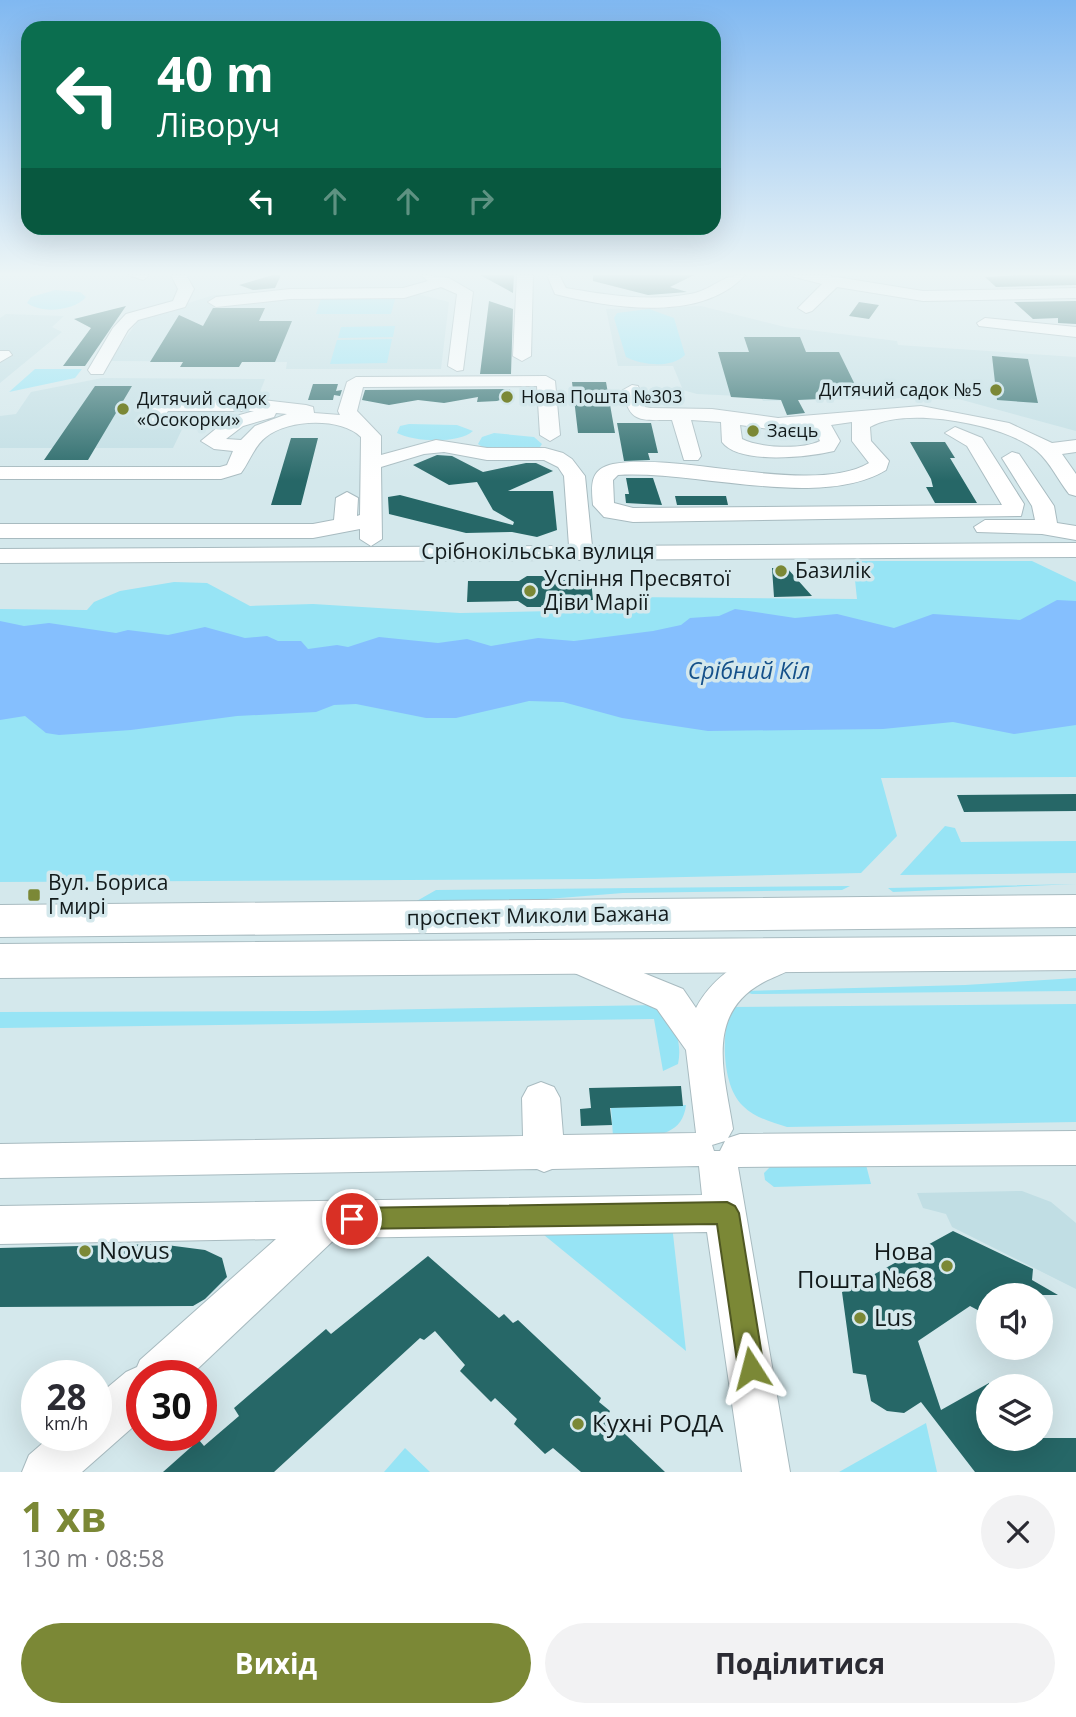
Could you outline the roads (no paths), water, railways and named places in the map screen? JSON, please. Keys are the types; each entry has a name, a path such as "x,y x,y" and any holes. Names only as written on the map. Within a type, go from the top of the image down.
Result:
{"highway":[{"name":"проспект Миколи Бажана","path":"0,921 1076,911"},
{"name":"проспект Миколи Бажана","path":"0,961 1076,953"}],"street":[{"path":"97,370 112,344"},
{"path":"457,366 459,344"},
{"path":"522,344 522,356"},
{"path":"524,381 524,404"},
{"path":"354,418 356,382 547,381 550,435"},
{"path":"632,390 635,408 639,412 730,417 778,424 919,413 990,424 1028,437 1047,450 1076,490"},
{"path":"152,420 162,405 254,405 354,418 371,436 371,552"},
{"path":"247,446 221,445 211,440 220,430 246,417 295,411"},
{"path":"680,414 691,456"},
{"path":"880,414 865,419 859,430 861,443 879,461 879,466 870,475 843,479 768,480 692,470 617,470 604,475 602,480 604,505 612,512 633,515 1013,511 1013,504 975,442 956,433"},
{"path":"730,417 732,442 745,448 761,450 827,447 830,441 820,422"},
{"path":"0,473 221,473 234,469 247,446 268,427 291,420 354,418"},
{"path":"371,463 419,449 445,446 491,455 532,453 558,459 569,467 576,478 581,552"},
{"path":"1047,450 1076,446"},
{"path":"1012,458 1043,506 1046,528"},
{"path":"345,524 346,498"},
{"path":"0,531 313,531 371,520"},
{"path":"605,529 1046,528 1076,533"},
{"name":"Срібнокільська вулиця","path":"0,556 1076,550"},
{"path":"702,1044 718,999 733,984 789,955"},
{"path":"573,958 670,999 702,1044 766,1472"},
{"path":"541,1098 544,1155"},
{"path":"0,1161 544,1155 717,1149 1076,1147"},
{"path":"0,1225 727,1213"},
{"path":"174,1360 328,1219"},
{"path":"112,1414 126,1402"},
{"path":"46,1472 70,1451"}],"water":[{"name":"Срібний Кіл","path":"1057,600 1076,601 1076,725 1014,734 953,722 883,729 708,731 622,718 563,702 529,701 456,718 426,718 356,704 334,705 316,712 237,716 131,730 59,735 46,733 25,716 0,720 0,621 24,626 49,623 116,633 128,630 168,635 205,627 245,638 267,636 278,641 301,641 308,649 337,645 348,647 379,637 438,643 467,639 491,646 538,638 574,641 653,631 681,625 690,618 719,616 735,609 795,618 837,614 894,628 933,614 1020,620"}],"place":[{"name":"Дитячий садок №5","path":"996,390"},
{"name":"Нова Пошта №303","path":"507,397"},
{"name":"Дитячий садок «Осокорки»","path":"123,409"},
{"name":"Заєць","path":"753,431"},
{"name":"Базилік","path":"781,571"},
{"name":"Успіння Пресвятої Діви Марії","path":"530,591"},
{"name":"Вул. Бориса Гмирі","path":"34,895"},
{"name":"Novus","path":"85,1251"},
{"name":"Нова Пошта №68","path":"947,1266"},
{"name":"Lus","path":"860,1318"},
{"name":"Кухні РОДА","path":"578,1424"}]}
